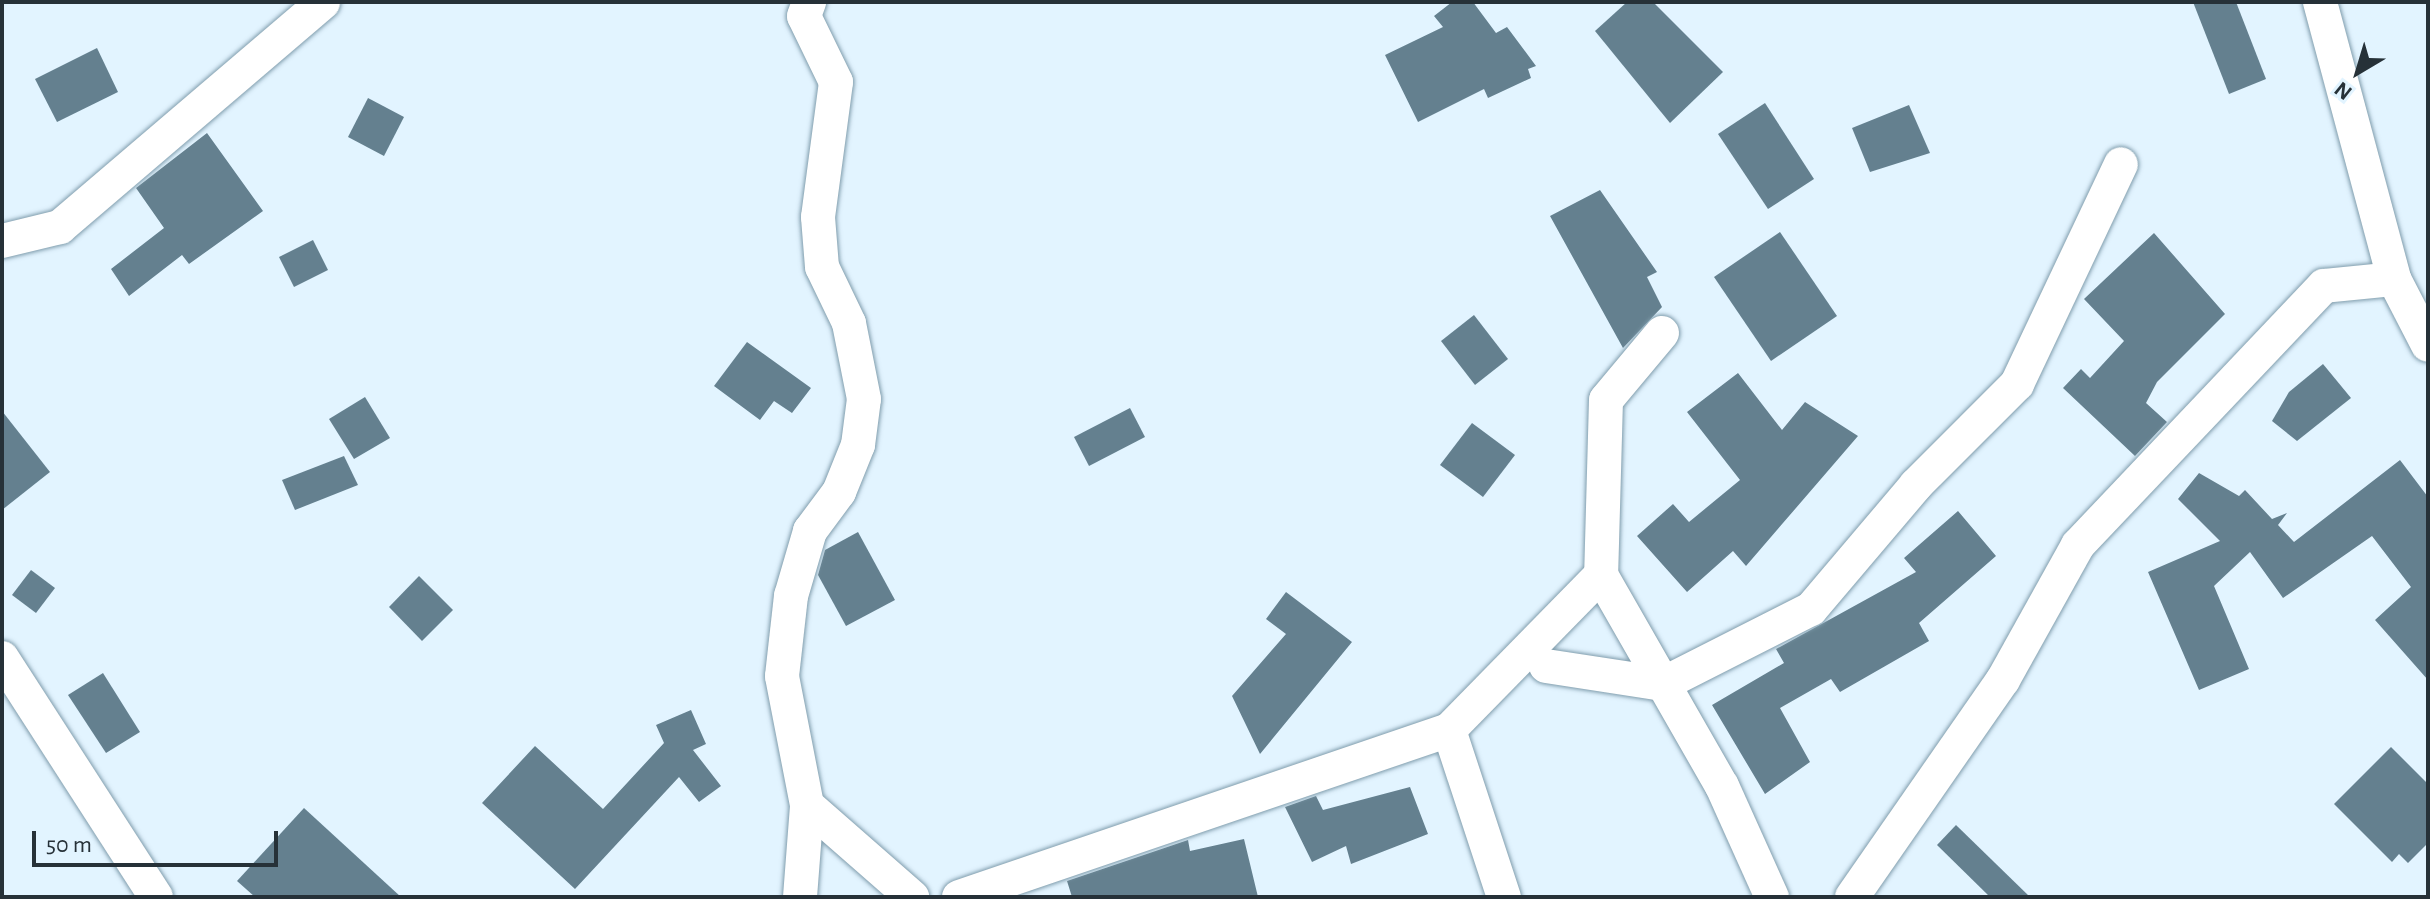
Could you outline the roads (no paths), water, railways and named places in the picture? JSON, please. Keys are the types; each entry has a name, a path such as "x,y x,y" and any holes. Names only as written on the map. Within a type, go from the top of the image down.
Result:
{"street":[{"path":"2,241 60,227 323,2"},
{"path":"800,897 807,805 782,676 791,596 810,531 839,492 858,445 864,399 849,323 822,267 818,217 836,82 804,16 809,2"},
{"path":"2320,2 2394,279 2428,345"},
{"path":"1546,666 1663,684 1811,609 1916,485 2001,404 2017,384 2121,164"},
{"path":"1852,897 2003,680 2078,545 2324,286 2394,279"},
{"path":"1662,333 1606,400 1601,575 1722,786 1772,897"},
{"path":"959,897 1449,730 1601,575"},
{"path":"2,658 156,897"},
{"path":"1449,730 1504,897"},
{"path":"807,805 912,897"}]}
